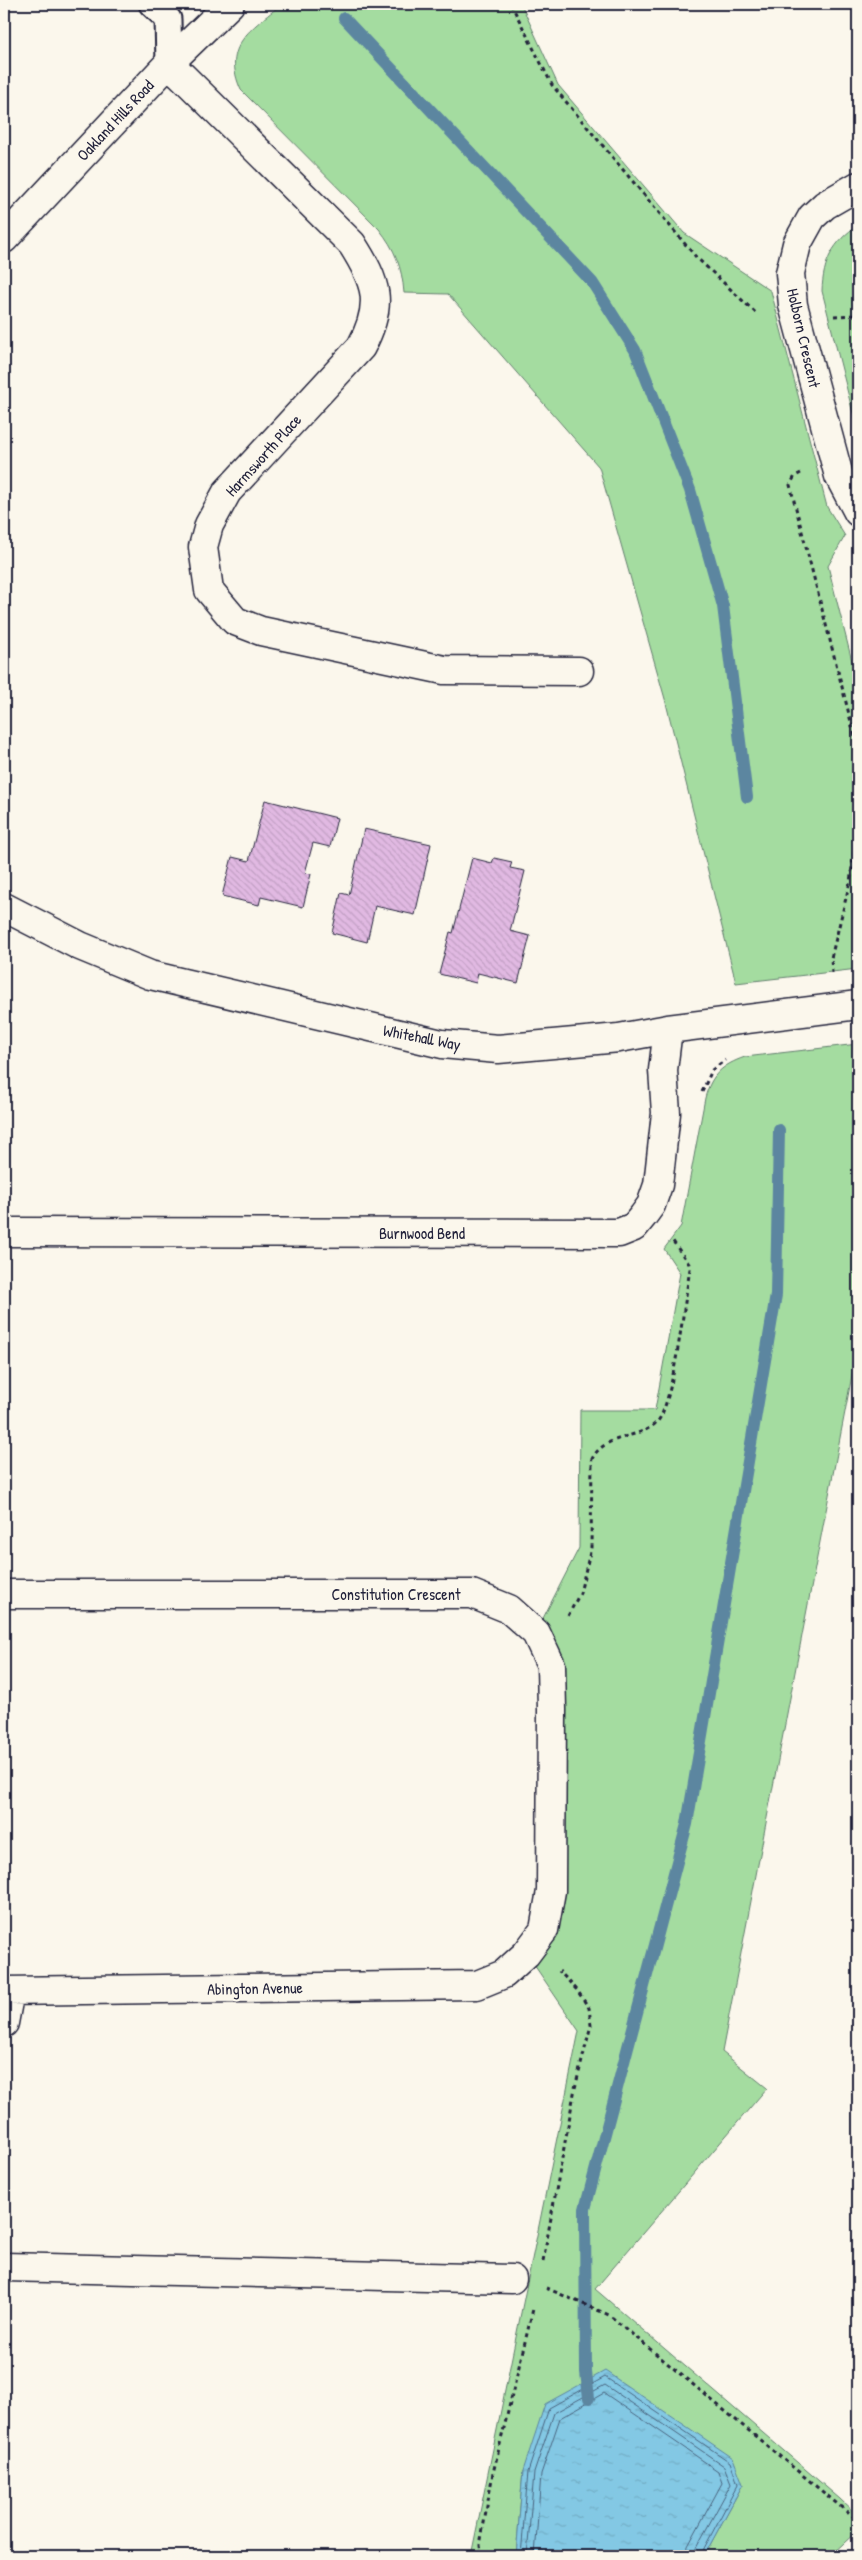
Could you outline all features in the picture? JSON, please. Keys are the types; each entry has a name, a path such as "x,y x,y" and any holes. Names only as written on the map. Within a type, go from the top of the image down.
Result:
{"street":[{"name":"Oakland Hills Road","path":"4,240 169,63 230,4"},
{"name":"Harmsworth Place","path":"169,63 352,244 369,271 375,298 371,328 361,347 227,492 209,525 203,547 204,568 209,590 235,621 261,632 444,670 579,671"},
{"name":"Holborn Crescent","path":"858,186 825,204 812,217 797,244 790,273 793,305 839,476 858,512"},
{"name":"Whitehall Way","path":"4,907 80,946 150,975 442,1044 498,1049 619,1038 668,1029 846,1007"},
{"name":"Burnwood Bend","path":"4,1232 619,1233 634,1227 643,1216 651,1205 658,1185 666,1113 663,1070 668,1029"},
{"name":"Constitution Crescent","path":"4,1594 472,1594 509,1609 536,1633 551,1665 551,1892 544,1930 526,1954 504,1974"},
{"name":"Abington Avenue","path":"7,1991 476,1985 504,1974"},
{"path":"4,2023 7,1991"},
{"path":"4,2267 512,2279"}],"lane":[{"path":"152,4 168,19 169,63"}],"path":[{"path":"511,4 552,85 696,257 763,320 799,324 828,316 858,315"},
{"path":"834,458 795,476 790,485 858,749"},
{"path":"846,1007 831,958 850,882 858,824"},
{"path":"698,1101 712,1070 729,1057"},
{"path":"566,1619 580,1593 591,1548 592,1458 606,1444 646,1430 658,1422 669,1398 690,1269 671,1237"},
{"path":"542,2266 576,2088 591,2025 589,2008 577,1990 559,1970 559,1962"},
{"path":"539,2285 609,2315 858,2521"},
{"path":"481,2556 480,2545 493,2473 534,2304"}],"green space":[{"path":"282,4 521,4 558,85 684,233 771,291 827,507 845,536 828,566 858,685 858,969 736,983 665,699 599,467 448,294 404,293 402,275 397,259 379,229 241,90 236,75 235,62 237,50 242,40 250,31"},
{"path":"858,225 858,433 822,291 827,261 831,253 842,238"},
{"path":"858,1044 858,1344 722,2052 767,2088 595,2289 840,2499 858,2516 858,2531 831,2556 704,2556 743,2484 523,2471 516,2556 471,2556 579,2031 528,1956 545,1931 536,1632 579,1548 580,1410 655,1410 680,1273 664,1249 681,1226 705,1098 714,1077 724,1067 745,1057"}],"water":[{"path":"605,2371 733,2458 743,2484 704,2556 516,2556 523,2471 545,2404"}],"building":[{"path":"265,800 337,818 330,847 313,843 305,873 311,874 303,907 261,897 259,905 222,896 232,857 249,861"},
{"path":"364,829 431,844 415,915 375,906 367,942 332,933 341,893 349,895"},
{"path":"472,858 492,863 494,858 512,862 510,868 525,871 510,931 530,936 518,983 478,973 476,983 439,974 450,932 453,933"}],"waterway":[{"path":"344,18 592,282 635,350 690,490 723,606 747,797"},
{"path":"589,2398 586,2372 585,2209 687,1824 776,1295 779,1130"}]}
